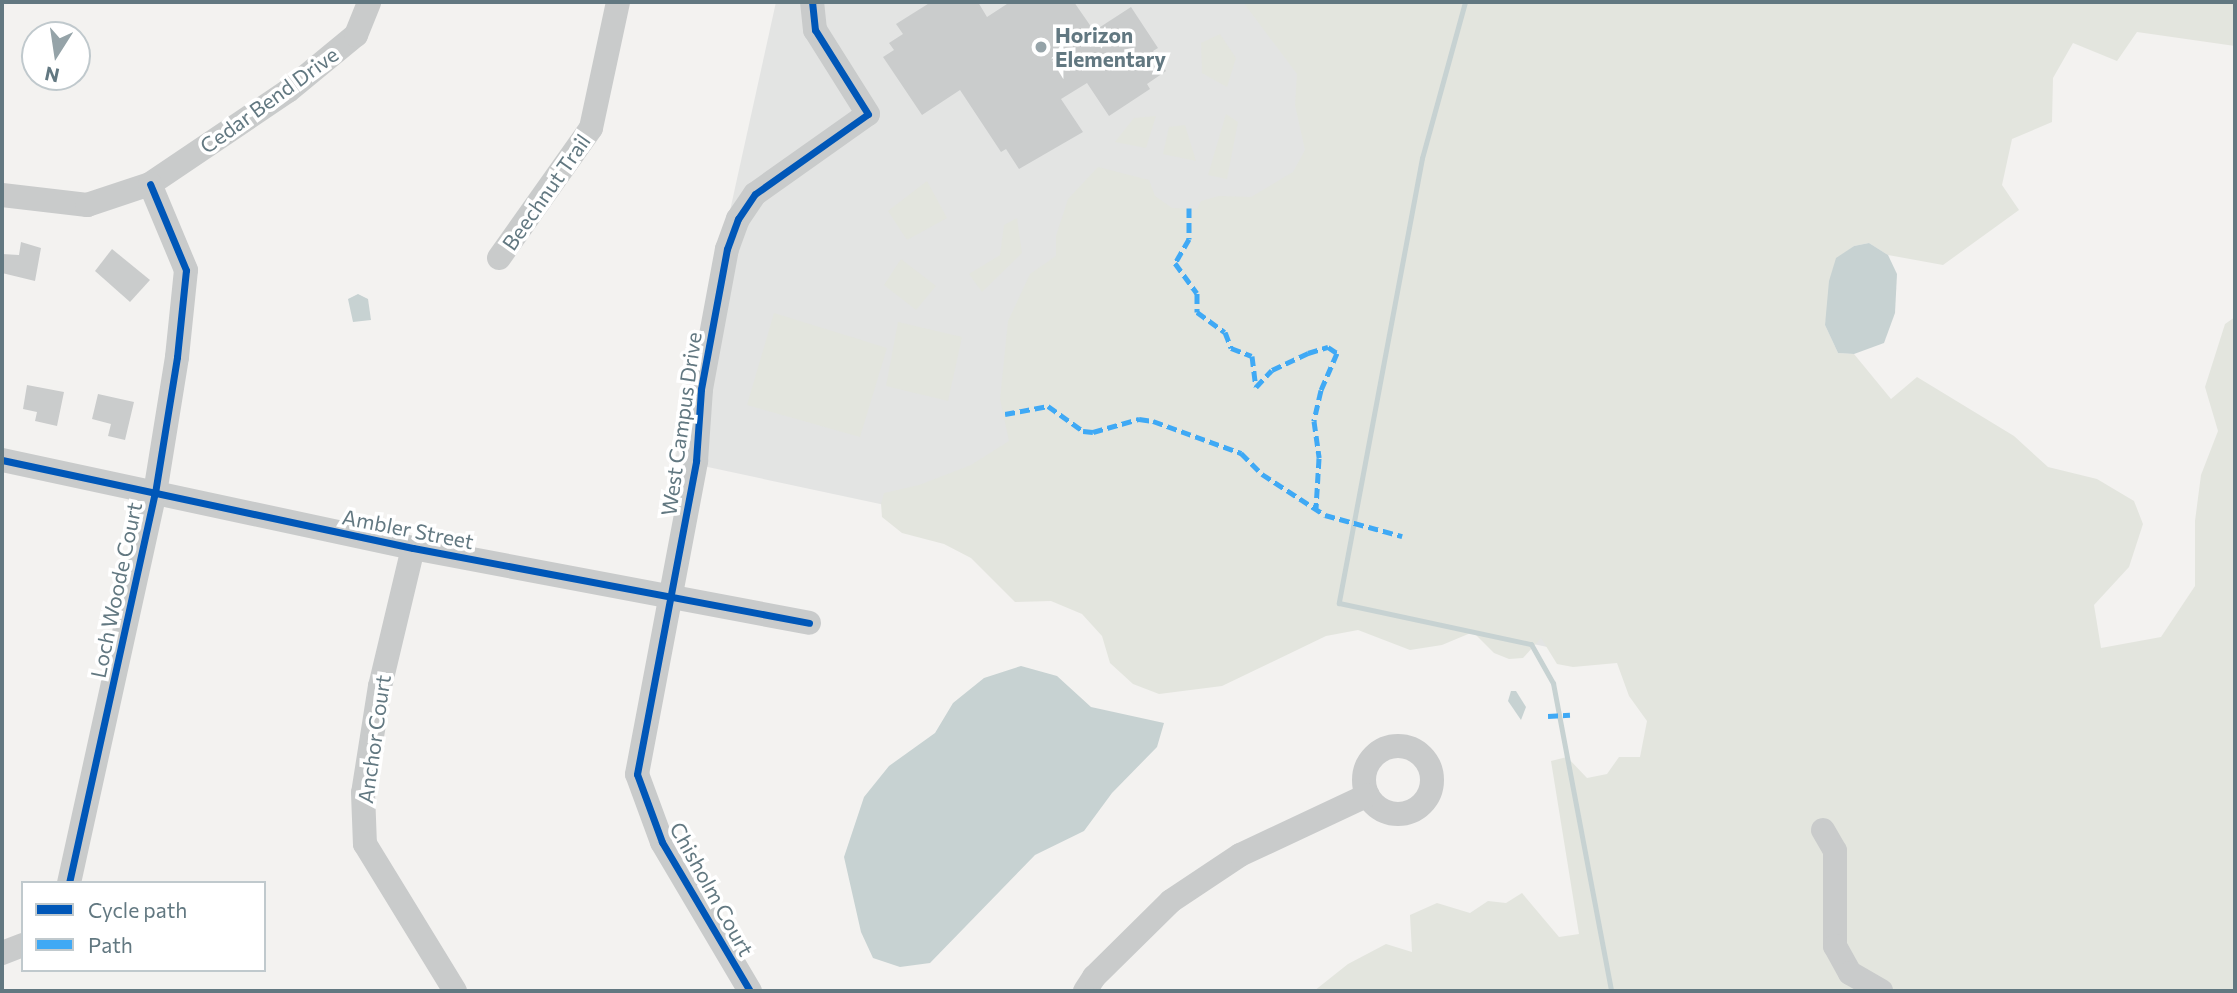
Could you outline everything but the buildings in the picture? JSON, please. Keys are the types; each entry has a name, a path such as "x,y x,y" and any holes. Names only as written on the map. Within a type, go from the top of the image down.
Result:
{"street":[{"name":"Cedar Bend Drive","path":"2,195 87,205 150,184 288,91 356,36 369,2"},
{"name":"Beechnut Trail","path":"499,258 591,128 618,2"},
{"name":"West Campus Drive","path":"671,597 696,461 701,389 727,248 738,219 755,194 867,114 815,30 812,2"},
{"name":"Loch Woode Court","path":"69,881 155,493 177,357 186,270 150,184"},
{"name":"Ambler Street","path":"2,460 413,548 809,623"},
{"name":"Anchor Court","path":"413,548 380,686 365,780 365,844 455,991"},
{"name":"Chisholm Court","path":"671,597 637,774 662,842 750,991"},
{"path":"1086,991 1094,977 1171,901 1240,855 1368,795"},
{"path":"1823,830 1835,851 1835,946 1850,973 1881,991"},
{"path":"2,953 21,946"}],"shaded area":[{"path":"776,2 1757,2 1617,662 675,460"},
{"path":"1243,2 2235,2 2235,46 2137,32 2117,61 2073,43 2053,78 2052,122 2012,139 2002,185 2019,210 1943,265 1888,255 1869,243 1854,246 1836,259 1825,325 1838,353 1854,354 1891,399 1917,377 2014,436 2048,467 2097,479 2134,501 2143,524 2129,567 2094,605 2101,648 2161,637 2195,586 2195,521 2201,475 2218,431 2205,387 2225,324 2235,317 2235,991 1314,991 1348,964 1386,944 1412,952 1410,915 1437,903 1470,913 1488,901 1506,903 1522,893 1559,937 1579,934 1551,761 1567,757 1587,778 1607,774 1619,757 1640,757 1647,721 1629,696 1617,663 1573,667 1557,664 1541,638 1523,658 1509,659 1494,653 1473,632 1442,645 1410,650 1358,630 1326,636 1222,686 1159,694 1133,684 1110,663 1102,636 1082,614 1051,601 1015,602 971,558 944,544 902,533 882,517 881,504 884,493 919,485 971,465 1009,441 1000,399 1008,321 1030,274 1056,256 1056,236 1068,199 1098,167 1149,180 1155,196 1172,208 1197,209 1201,201 1219,196 1251,197 1293,172 1305,150 1295,105 1297,74"},
{"path":"1220,34 1236,58 1227,87 1202,73 1201,43"},
{"path":"1226,114 1238,122 1227,179 1208,175"},
{"path":"1156,116 1146,148 1115,142 1134,118"},
{"path":"1185,125 1196,161 1163,154 1169,127"},
{"path":"927,181 947,218 907,240 888,211"},
{"path":"1017,218 1022,253 982,292 969,274 1000,255 1004,225"},
{"path":"1869,243 1888,255 1897,274 1895,313 1884,343 1854,354 1838,353 1825,325 1829,281 1836,258 1854,246"},
{"path":"901,259 936,286 916,310 884,285"},
{"path":"358,294 368,299 371,320 353,322 348,299"},
{"path":"774,313 887,348 860,437 747,405"},
{"path":"898,322 962,337 948,401 886,386"},
{"path":"1021,666 1057,676 1091,707 1164,723 1157,747 1112,793 1084,831 1035,855 930,963 900,967 873,958 861,932 844,857 864,797 889,766 935,733 953,703 984,678"},
{"path":"1511,691 1516,691 1526,707 1521,720 1508,701"}],"waterway":[{"path":"1465,2 1422,158 1339,603 1531,644 1553,683 1611,991"}],"marked path":[{"path":"1189,208 1189,239 1175,263 1197,293 1197,312 1225,332 1231,348 1252,356 1256,387 1272,370 1308,353 1328,347 1337,353 1321,390 1314,421 1319,458 1316,508"},
{"path":"1005,414 1048,406 1083,431 1093,432 1139,419 1153,421 1241,453 1262,474 1325,515 1402,536"},
{"path":"1548,716 1570,715"}],"cycle path":[{"path":"750,991 662,842 637,774 696,461 701,389 727,249 738,219 755,194 868,114 815,30 812,2"},
{"path":"69,881 155,493 177,357 186,270 150,184"},
{"path":"2,460 413,548 809,623"}],"place":[{"name":"Horizon Elementary","path":"1041,47"}]}
